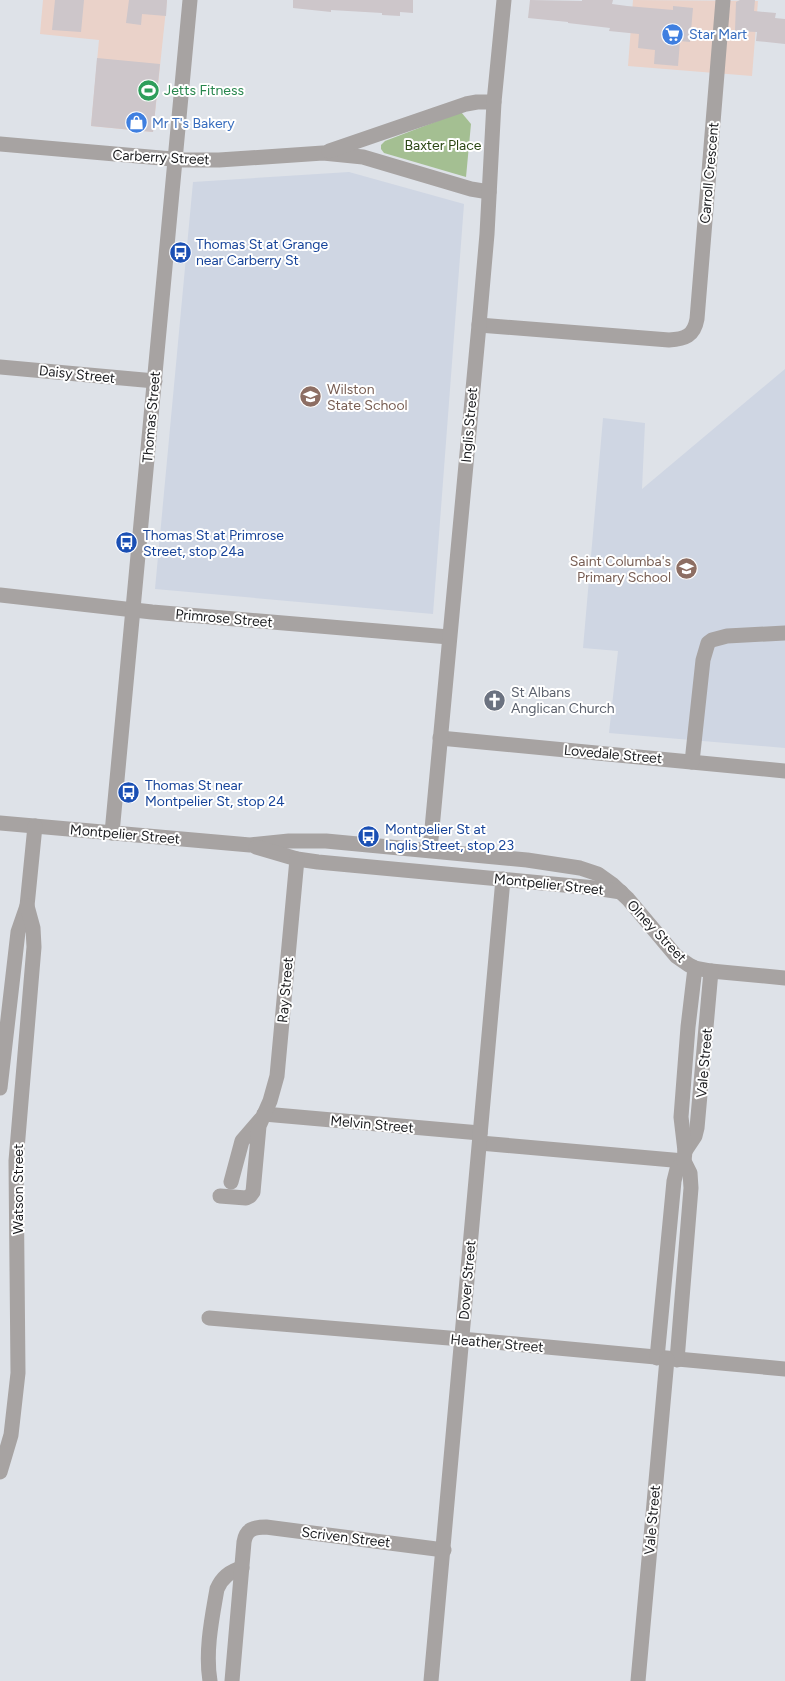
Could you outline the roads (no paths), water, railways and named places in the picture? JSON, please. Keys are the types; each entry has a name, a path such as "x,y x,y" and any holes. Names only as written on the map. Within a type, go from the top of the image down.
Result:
{"street":[{"name":"Thomas Street","path":"112,833 190,0"},
{"name":"Inglis Street","path":"430,850 479,325 494,102 504,0"},
{"name":"Carroll Crescent","path":"479,325 669,340 684,345 695,328 697,319 723,0"},
{"name":"Carberry Street","path":"323,153 472,103 494,102"},
{"path":"375,135 373,148 375,161"},
{"name":"Carberry Street","path":"0,144 174,160 219,160 323,153 363,157 471,189 489,192"},
{"name":"Daisy Street","path":"0,366 154,381"},
{"name":"Primrose Street","path":"0,596 449,638"},
{"path":"692,762 704,660 708,643 712,640 728,636 785,633"},
{"name":"Lovedale Street","path":"440,738 785,771"},
{"name":"Montpelier Street","path":"0,823 250,845 289,841 320,841 527,860 580,868 601,876 620,892"},
{"name":"Watson Street","path":"0,1088 18,932 27,906 35,826"},
{"name":"Montpelier Street","path":"250,845 297,859 620,892"},
{"name":"Ray Street","path":"220,1196 246,1198 252,1194 258,1134 277,1076 297,859"},
{"name":"Dover Street","path":"431,1681 503,879"},
{"name":"Olney Street","path":"620,892 676,956 695,968 785,978"},
{"name":"Watson Street","path":"0,1472 10,1440 19,1364 16,1161 34,948 33,928 27,906"},
{"name":"Vale Street","path":"685,1156 680,1117 695,968"},
{"name":"Vale Street","path":"638,1681 667,1359 674,1177 698,1128 711,971"},
{"name":"Ray Street","path":"231,1182 242,1141 263,1116"},
{"name":"Melvin Street","path":"263,1116 685,1156"},
{"name":"Heather Street","path":"209,1318 785,1369"},
{"name":"Scriven Street","path":"242,1568 244,1540 249,1531 257,1527 444,1550"},
{"path":"210,1681 208,1669 217,1589 220,1582 228,1574 242,1568 232,1681"}],"place":[{"name":"Star Mart","path":"673,34"},
{"name":"Jetts Fitness","path":"148,90"},
{"name":"Mr T's Bakery","path":"136,123"},
{"name":"Thomas St at Grange near Carberry St","path":"180,252"},
{"name":"Wilston State School","path":"311,397"},
{"name":"Thomas St at Primrose Street, stop 24a","path":"127,543"},
{"name":"Saint Columba's Primary School","path":"687,569"},
{"name":"St Albans Anglican Church","path":"495,700"},
{"name":"Thomas St near Montpelier St, stop 24","path":"129,793"},
{"name":"Montpelier St at Inglis Street, stop 23","path":"369,837"}],"park label":[{"name":"Baxter Place","path":"443,145"}]}
